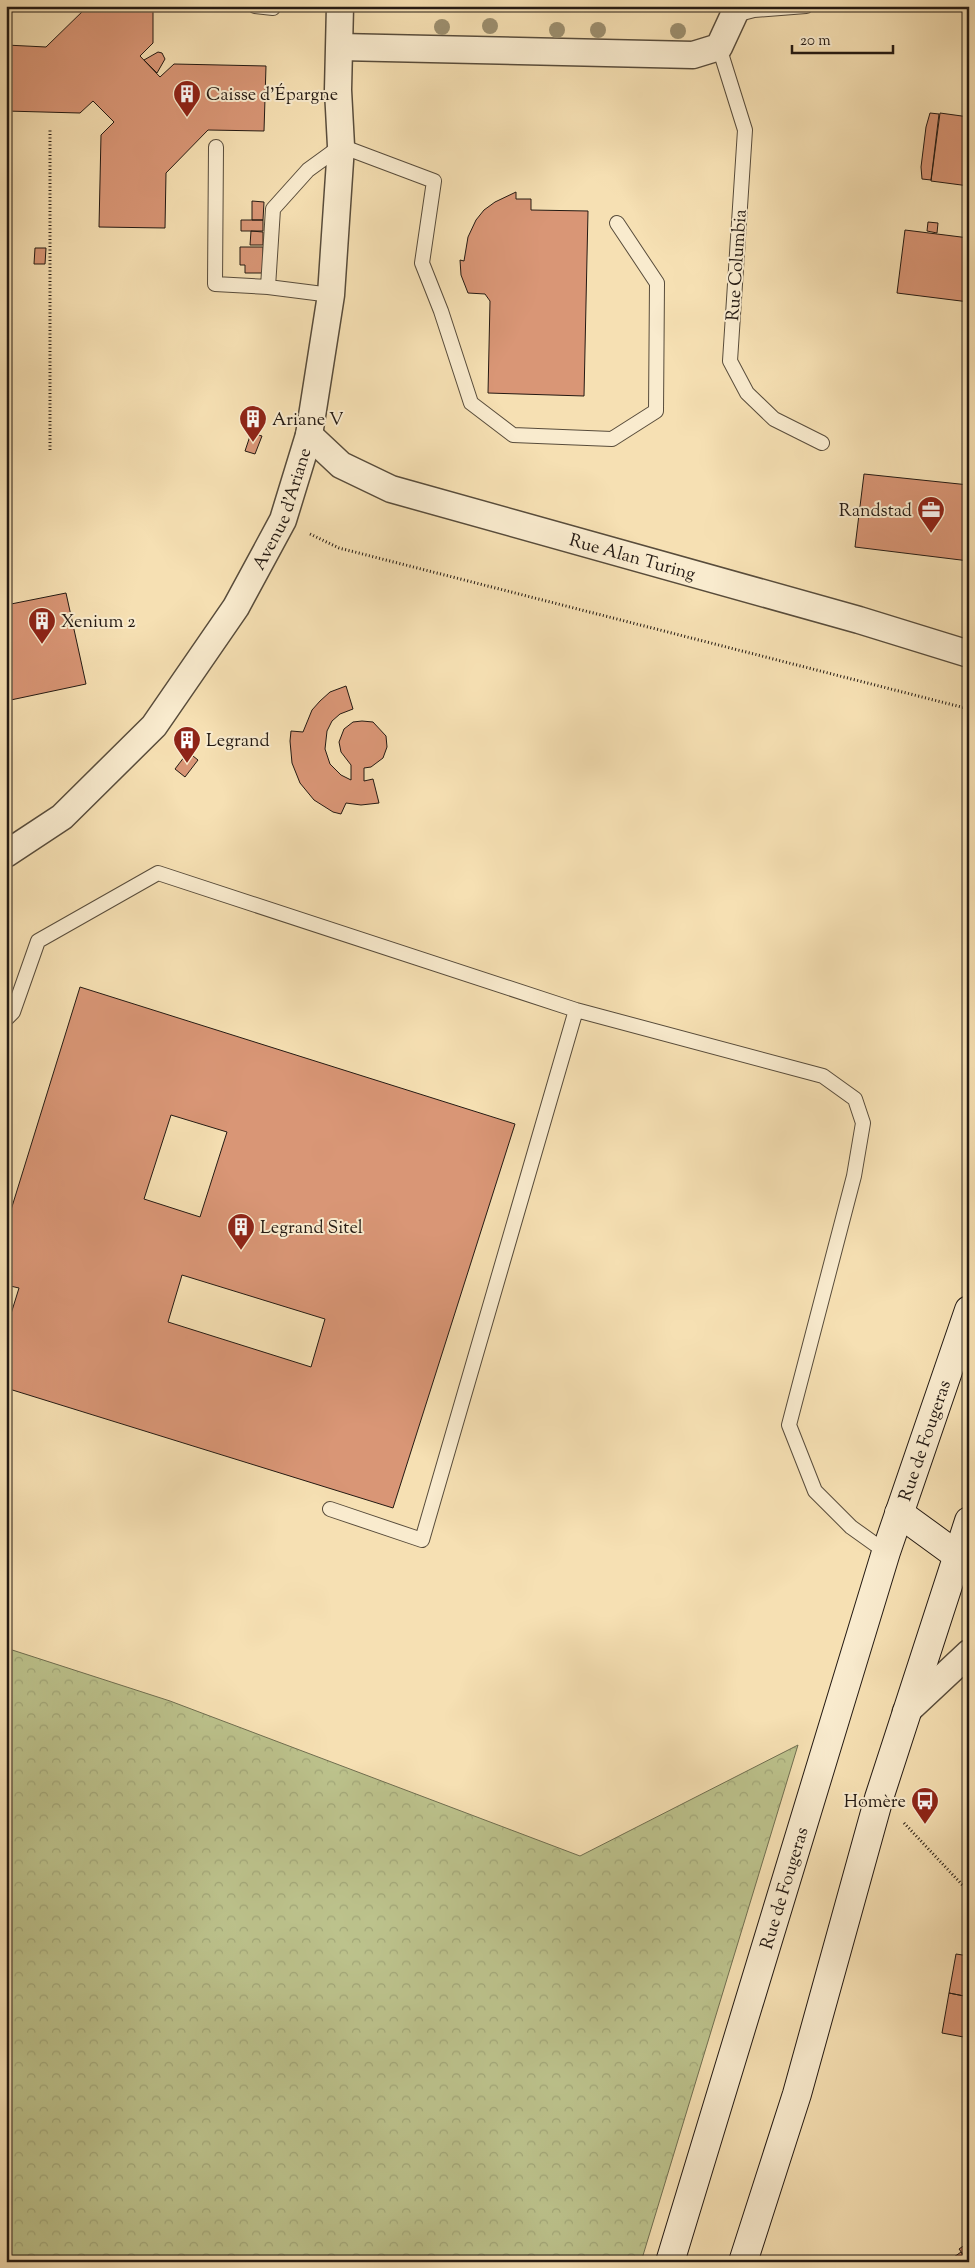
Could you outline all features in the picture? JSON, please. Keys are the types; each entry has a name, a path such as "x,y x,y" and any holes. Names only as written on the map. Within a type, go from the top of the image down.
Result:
{"main road":[{"name":"Rue de Fougeras","path":"670,2262 886,1552 969,1310"},
{"name":"Rue de Fougeras","path":"899,1513 965,1559"},
{"path":"742,2262 797,2094 879,1798 906,1712 965,1559 969,1522"}],"street":[{"name":"Avenue d'Ariane","path":"6,854 62,818 154,726 236,607 283,520 309,435 331,295 340,146 338,90 340,6"},
{"path":"340,47 693,55 719,47 737,11"},
{"name":"Rue Alan Turing","path":"309,435 341,465 391,488 859,620 969,654"},
{"path":"906,1712 969,1653"}],"lane":[{"path":"255,6 273,8"},
{"path":"737,11 806,6"},
{"name":"Rue Columbia","path":"719,47 745,130 730,361 748,393 774,419 822,443"},
{"path":"268,287 273,209 308,170 340,146 434,181 422,263 471,403 513,435 612,438 656,411 657,282 617,223"},
{"path":"216,147 215,284 268,287 331,295"},
{"path":"6,1019 13,1012 38,941 158,874 576,1010 823,1076 855,1099 863,1123 854,1176 789,1425 815,1491 852,1527 886,1552"},
{"path":"330,1509 422,1540 576,1010"}],"path":[{"path":"50,129 50,450"},
{"path":"283,520 339,548 969,709"},
{"path":"879,1798 928,1847 969,1892"}],"green space":[{"path":"6,1648 170,1701 580,1856 798,1745 641,2262 6,2262"}],"building":[{"name":"Caisse d'Épargne","path":"88,6 153,6 153,43 140,56 160,77 174,64 266,66 264,131 208,130 166,173 165,228 99,227 101,135 114,122 93,101 80,113 6,111 6,45 46,47"},
{"path":"158,52 162,53 165,59 157,73 144,60"},
{"path":"930,113 939,114 931,180 922,179 921,167 926,127"},
{"path":"940,113 969,117 969,186 931,181"},
{"path":"516,192 516,199 531,199 531,210 588,211 584,396 488,393 490,301 485,294 468,293 461,275 460,260 464,261 468,237 476,220 484,210 495,202"},
{"path":"252,201 264,202 263,220 252,220"},
{"path":"241,220 263,220 263,231 241,231"},
{"path":"928,222 938,223 937,233 927,231"},
{"path":"905,230 969,238 969,302 897,293"},
{"path":"251,231 263,232 263,245 250,245"},
{"path":"240,247 263,247 263,273 245,273 245,265 240,265"},
{"path":"35,248 46,248 45,264 34,264"},
{"name":"Ariane V","path":"251,433 262,436 255,454 245,451"},
{"path":"864,474 969,485 969,561 855,547"},
{"name":"Xenium 2","path":"66,593 86,684 6,701 6,605"},
{"path":"346,686 353,709 340,714 332,721 327,731 325,749 330,764 341,775 351,780 351,765 341,752 339,742 344,729 353,722 373,722 386,736 387,747 383,758 371,767 364,768 364,781 373,779 379,803 361,805 346,803 341,814 333,812 314,800 300,783 292,763 290,741 291,731 303,732 312,710 320,701 330,692"},
{"name":"Legrand","path":"188,752 198,760 185,777 175,769"},
{"name":"Legrand Sitel","path":"80,987 515,1124 393,1508 6,1388 6,1330 19,1288 6,1285 6,1226","holes":["171,1115 227,1132 200,1217 144,1199","182,1275 325,1319 311,1367 168,1322"]},
{"path":"956,1954 969,1956 969,1997 949,1993"},
{"path":"949,1993 969,1997 969,2038 942,2033"},
{"path":"969,2242 969,2261 968,2261 959,2249"},
{"path":"961,2252 968,2262 947,2262"}],"place":[{"name":"Caisse d'Épargne","path":"187,118"},
{"name":"Ariane V","path":"253,443"},
{"name":"Randstad","path":"931,534"},
{"name":"Xenium 2","path":"42,645"},
{"name":"Legrand","path":"187,764"},
{"name":"Legrand Sitel","path":"241,1251"},
{"name":"Homère","path":"925,1825"}]}
